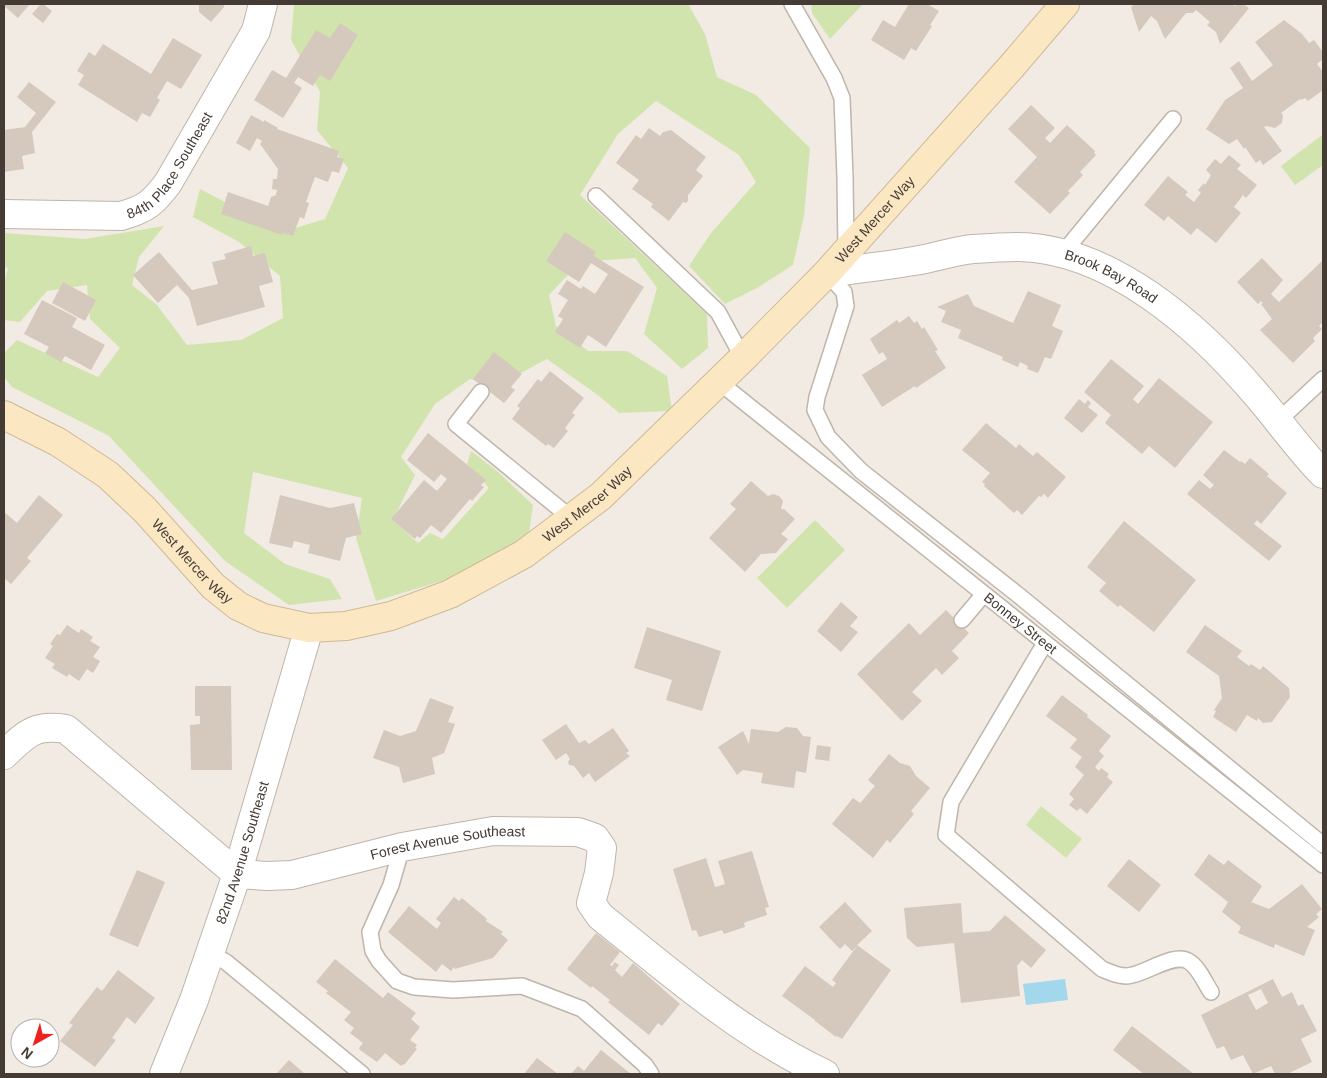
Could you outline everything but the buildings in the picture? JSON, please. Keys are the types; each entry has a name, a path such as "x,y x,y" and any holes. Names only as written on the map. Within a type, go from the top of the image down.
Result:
{"street":[{"name":"84th Place Southeast","path":"4,214 121,216 138,211 155,200 172,176 256,31 263,4"},
{"name":"West Mercer Way","path":"4,415 58,442 108,475 145,510 213,586 238,606 262,618 308,628 346,626 391,616 450,594 524,554 601,496 743,358 846,252 1065,4"},
{"name":"Brook Bay Road","path":"827,272 915,261 973,249 1020,248 1063,253 1096,266 1140,289 1176,315 1214,350 1254,392 1323,474"},
{"name":"82nd Avenue Southeast","path":"164,1074 194,1000 237,874 308,628"},
{"path":"4,754 35,730 51,727 66,730 237,874"},
{"name":"Forest Avenue Southeast","path":"237,874 292,875 402,847 493,831 578,832 596,838 602,848 599,873 591,903 600,916 751,1032 802,1063 825,1074"}],"lane":[{"path":"792,4 834,78 842,98 846,252"},
{"path":"1063,253 1173,119"},
{"path":"596,196 718,312 743,358"},
{"path":"827,272 844,292 846,306 816,398 816,410 828,437 861,471 1017,594 1323,845"},
{"path":"1278,421 1323,379"},
{"name":"Bonney Street","path":"718,382 1323,865"},
{"path":"481,392 456,424 571,518"},
{"path":"962,620 984,594"},
{"path":"1045,643 951,802 946,835 1102,969 1116,975 1131,976 1160,966 1174,958 1188,960 1198,971 1210,992"},
{"path":"402,847 391,885 370,932 373,951 379,961 397,980 414,987 453,990 522,986 582,1009 645,1065 651,1074"},
{"path":"210,953 226,962 362,1074"}],"green space":[{"path":"294,4 688,4 705,34 717,77 756,95 810,148 804,216 793,265 757,288 725,304 689,266 711,233 756,182 739,155 656,101 618,134 580,195 707,314 708,348 682,369 644,334 657,288 635,258 580,262 549,295 556,326 588,351 627,351 667,376 672,411 619,413 599,396 547,359 497,386 470,379 435,404 401,457 415,475 393,520 418,543 430,533 443,539 489,488 467,464 471,451 497,471 533,505 529,534 458,576 376,601 356,538 362,498 253,472 244,533 285,564 330,579 342,599 289,605 225,561 109,436 12,387 4,377 4,353 17,340 98,377 120,348 90,319 87,285 47,291 20,322 4,320 4,283 8,268 4,267 4,233 85,239 164,226 139,257 132,285 157,305 187,345 241,340 283,318 280,276 239,242 193,217 200,189 282,232 325,219 348,168 317,130 320,92 291,40"},
{"path":"811,4 863,4 830,39 812,13"},
{"path":"1322,135 1323,165 1295,185 1281,166"},
{"path":"815,520 845,550 787,608 757,578"},
{"path":"1041,806 1082,839 1066,858 1026,825"}],"water":[{"path":"1065,979 1068,1000 1026,1005 1023,984"}]}
